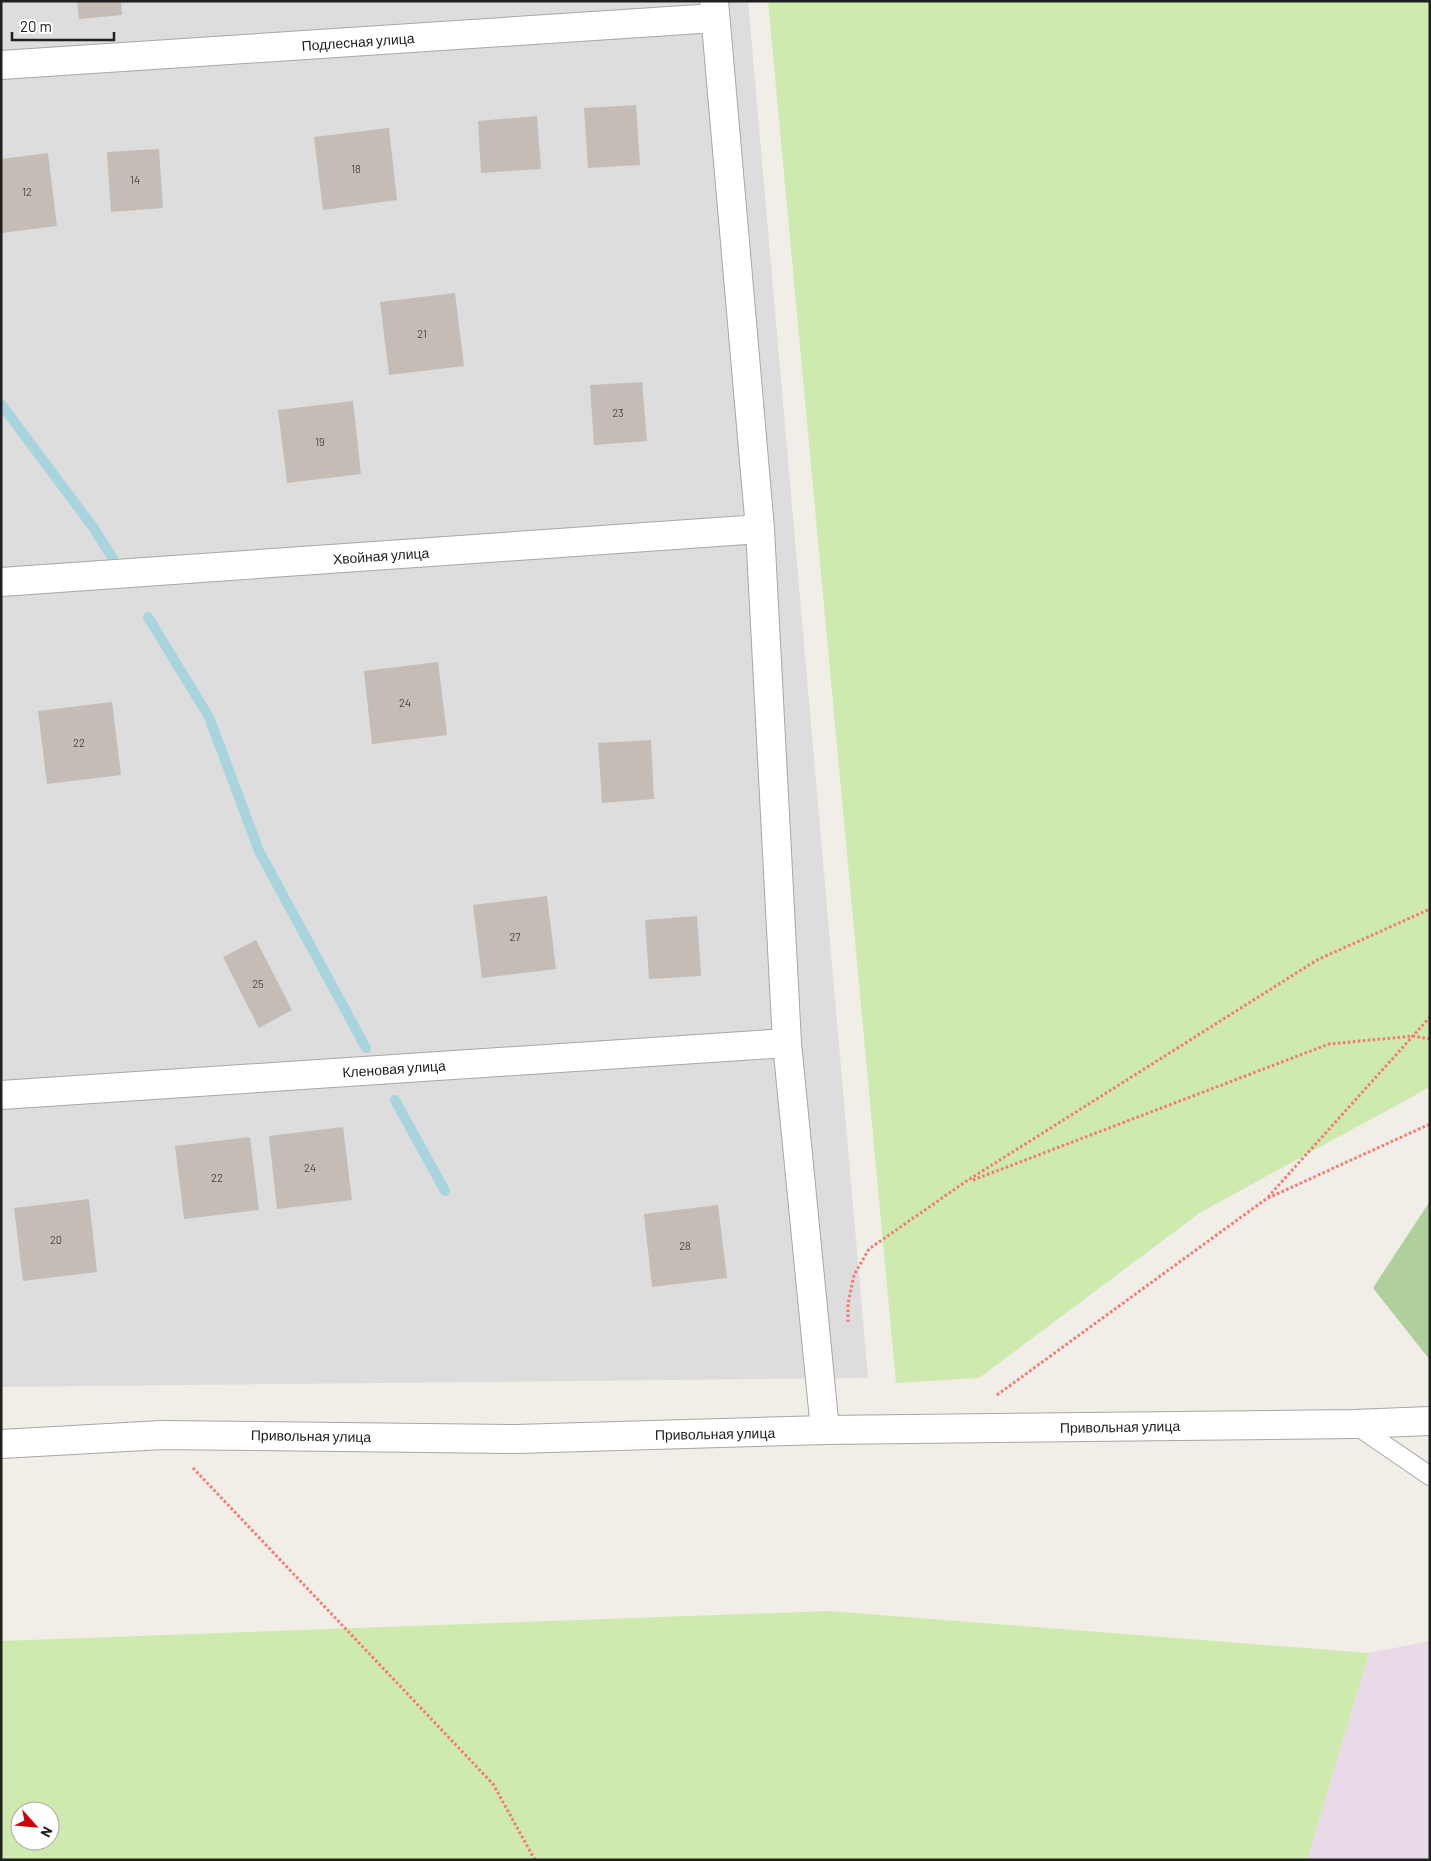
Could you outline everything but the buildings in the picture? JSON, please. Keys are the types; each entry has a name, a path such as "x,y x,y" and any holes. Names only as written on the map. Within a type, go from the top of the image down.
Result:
{"street":[{"name":"Подлесная улица","path":"1,65 715,10"},
{"path":"715,10 760,529 787,1043 825,1430"},
{"name":"Хвойная улица","path":"1,582 760,529"},
{"name":"Кленовая улица","path":"1,1095 787,1043"},
{"name":"Привольная улица","path":"1,1444 162,1435 516,1439 825,1430 1354,1424 1430,1421"}],"lane":[{"path":"1354,1424 1430,1476"}],"path":[{"path":"848,1324 848,1304 854,1275 869,1249 965,1182 1317,960 1430,909"},
{"path":"1266,1199 1430,1017"},
{"path":"965,1182 1329,1044 1413,1036 1430,1039"},
{"path":"989,1401 1266,1199 1430,1124"},
{"path":"162,1435 493,1784 536,1860"}],"shaded area":[{"path":"1,1 748,1 868,1378 1,1387"},
{"path":"1430,1641 1430,1860 1307,1860 1369,1653"}],"green space":[{"path":"768,1 1430,1 1430,1087 1201,1212 979,1378 896,1383"},
{"path":"1430,1201 1430,1360 1373,1288"},
{"path":"828,1611 1369,1653 1307,1860 1,1860 1,1641"}],"waterway":[{"path":"1,404 93,527 117,565"},
{"path":"148,617 209,717 259,851 366,1048"},
{"path":"395,1100 445,1191"}]}
